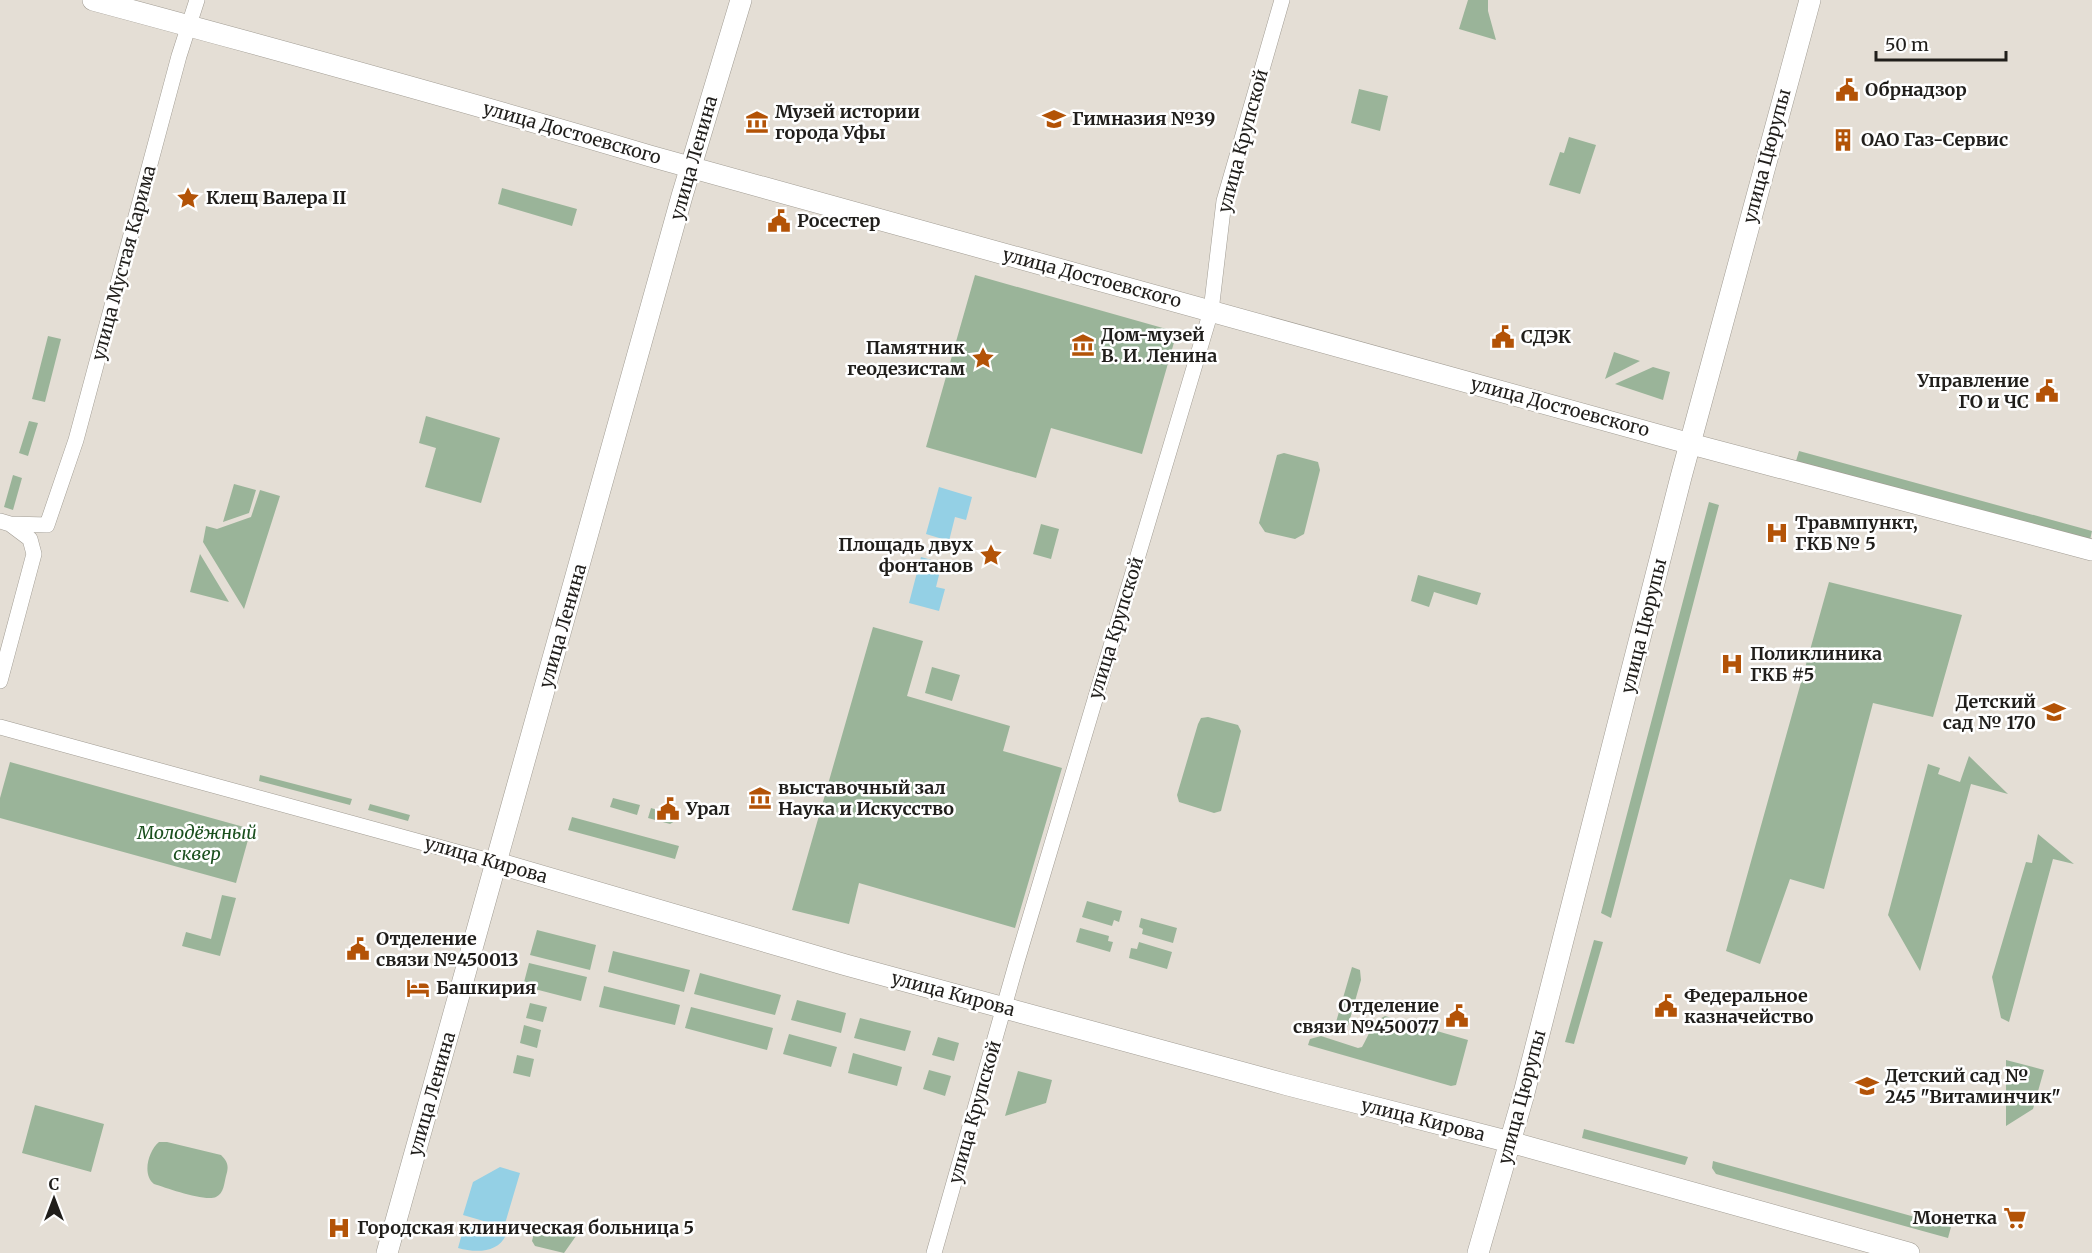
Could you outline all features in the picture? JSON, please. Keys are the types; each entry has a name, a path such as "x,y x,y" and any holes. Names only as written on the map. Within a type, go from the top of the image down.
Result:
{"main road":[{"name":"улица Достоевского","path":"93,0 1691,444 2092,550"},
{"name":"улица Ленина","path":"387,1253 691,167 741,0"},
{"name":"улица Цюрупы","path":"1478,1253 1510,1142 1759,185 1810,0"},
{"name":"улица Кирова","path":"497,863 777,945 1288,1085 1510,1142 1909,1253"}],"street":[{"name":"улица Мустая Карима","path":"5,522 47,525 76,440 196,0"},
{"name":"улица Крупской","path":"934,1253 1211,310 1224,201 1282,0"},
{"path":"0,681 34,554 30,539 5,522"},
{"name":"улица Кирова","path":"0,727 497,863"}],"green space":[{"path":"1468,0 1488,0 1488,11 1496,40 1459,29"},
{"path":"1359,89 1388,96 1380,131 1351,123"},
{"path":"1569,137 1596,145 1580,194 1549,185 1560,152 1564,153"},
{"path":"502,188 577,209 572,226 498,204"},
{"path":"975,275 1177,332 1142,454 1051,428 1036,478 926,447"},
{"path":"48,336 61,339 45,402 32,399"},
{"path":"1614,352 1640,361 1605,379"},
{"path":"1653,367 1670,372 1663,400 1615,384"},
{"path":"426,416 500,438 481,503 425,487 436,448 419,443"},
{"path":"29,421 38,423 28,456 19,453"},
{"path":"1799,451 2092,531 2090,540 1796,461"},
{"path":"1284,453 1318,462 1320,470 1304,534 1295,539 1265,532 1259,523 1277,455"},
{"path":"13,475 22,478 13,510 4,507"},
{"path":"234,484 256,490 249,513 223,522"},
{"path":"260,490 280,496 244,609 203,542 206,526 217,529 251,517"},
{"path":"1709,502 1719,505 1611,918 1601,913"},
{"path":"1041,524 1059,529 1051,559 1033,554"},
{"path":"200,554 229,602 190,592"},
{"path":"1418,575 1481,593 1477,605 1434,592 1429,607 1411,601"},
{"path":"1829,582 1962,615 1933,717 1873,703 1824,889 1790,879 1760,964 1726,951"},
{"path":"873,627 923,641 907,696 1010,726 1003,751 1062,768 1015,928 859,883 849,924 792,910"},
{"path":"932,667 960,675 952,701 925,693"},
{"path":"1208,717 1238,725 1241,731 1221,811 1214,813 1179,802 1177,795 1198,724 1201,718"},
{"path":"1969,756 2008,794 1971,784 1920,971 1888,915 1928,764 1940,768 1938,774 1960,782"},
{"name":"Молодёжный сквер","path":"10,762 251,829 236,883 0,818 0,798"},
{"path":"260,775 352,799 350,805 259,781"},
{"path":"613,798 640,805 637,815 610,807"},
{"path":"370,804 410,815 408,821 368,810"},
{"path":"651,808 677,816 675,821 670,824 648,818"},
{"path":"572,817 679,846 675,859 568,830"},
{"path":"2038,834 2074,864 2053,859 2009,1022 2001,1018 1992,977 2026,862 2032,863"},
{"path":"222,895 236,898 220,956 182,946 186,932 211,939"},
{"path":"1087,901 1122,911 1119,922 1114,920 1112,926 1082,917"},
{"path":"1141,918 1177,928 1173,943 1142,934 1143,929 1139,927"},
{"path":"1080,928 1109,936 1108,941 1113,942 1110,952 1076,942"},
{"path":"537,930 596,945 590,970 530,955"},
{"path":"1594,940 1603,942 1574,1044 1565,1042"},
{"path":"1139,942 1172,952 1167,969 1129,958 1131,948 1137,949"},
{"path":"613,951 690,970 684,992 608,972"},
{"path":"529,963 587,977 581,1001 523,986"},
{"path":"1352,967 1360,970 1361,980 1348,1026 1342,1030 1334,1029"},
{"path":"700,973 781,995 775,1015 694,994"},
{"path":"604,986 680,1005 675,1025 599,1007"},
{"path":"797,1000 846,1013 841,1033 791,1020"},
{"path":"530,1003 547,1007 543,1022 526,1018"},
{"path":"691,1007 773,1028 767,1050 685,1028"},
{"path":"1385,1016 1468,1040 1456,1085 1451,1086 1308,1045 1310,1039 1321,1036 1358,1048 1362,1047 1374,1025"},
{"path":"860,1018 911,1031 905,1051 854,1038"},
{"path":"524,1025 541,1030 537,1048 520,1043"},
{"path":"789,1034 837,1047 831,1067 783,1054"},
{"path":"938,1037 959,1043 954,1061 932,1055"},
{"path":"853,1053 902,1067 897,1086 848,1073"},
{"path":"517,1055 534,1059 530,1077 513,1073"},
{"path":"2006,1060 2044,1070 2033,1109 2006,1126"},
{"path":"929,1070 951,1076 945,1096 923,1089"},
{"path":"1018,1071 1052,1080 1046,1103 1005,1116"},
{"path":"35,1105 104,1124 91,1172 22,1153"},
{"path":"1584,1129 1688,1157 1685,1165 1582,1138"},
{"path":"159,1142 221,1155 228,1167 221,1193 216,1197 204,1198 154,1184 150,1180 147,1169 149,1157"},
{"path":"1713,1161 1951,1227 1948,1238 1716,1174 1712,1168"},
{"path":"536,1225 576,1236 564,1253 535,1246 532,1241"}],"water":[{"path":"939,487 972,497 966,520 955,517 949,541 926,534"},
{"path":"921,557 942,563 936,587 945,589 939,611 909,603"},
{"path":"500,1167 520,1173 504,1227 463,1215 473,1182"},
{"path":"465,1223 506,1235 498,1245 486,1250 472,1251 458,1248"}],"place":[{"name":"Обрнадзор","path":"1847,90"},
{"name":"Гимназия №39","path":"1054,119"},
{"name":"Музей истории города Уфы","path":"757,122"},
{"name":"ОАО Газ-Сервис","path":"1843,140"},
{"name":"Клещ Валера II","path":"188,198"},
{"name":"Росестер","path":"779,221"},
{"name":"СДЭК","path":"1503,337"},
{"name":"Дом-музей В. И. Ленина","path":"1083,345"},
{"name":"Памятник геодезистам","path":"983,358"},
{"name":"Управление ГО и ЧС","path":"2047,391"},
{"name":"Травмпункт, ГКБ № 5","path":"1777,533"},
{"name":"Площадь двух фонтанов","path":"991,555"},
{"name":"Поликлиника ГКБ #5","path":"1732,664"},
{"name":"Детский сад № 170","path":"2054,712"},
{"name":"выставочный зал Наука и Искусство","path":"760,798"},
{"name":"Урал","path":"668,809"},
{"name":"Отделение связи №450013","path":"358,949"},
{"name":"Башкирия","path":"418,988"},
{"name":"Федеральное казначейство","path":"1666,1006"},
{"name":"Отделение связи №450077","path":"1457,1016"},
{"name":"Детский сад № 245 \"Витаминчик\"","path":"1867,1086"},
{"name":"Монетка","path":"2015,1218"},
{"name":"Городская клиническая больница 5","path":"339,1228"}]}
